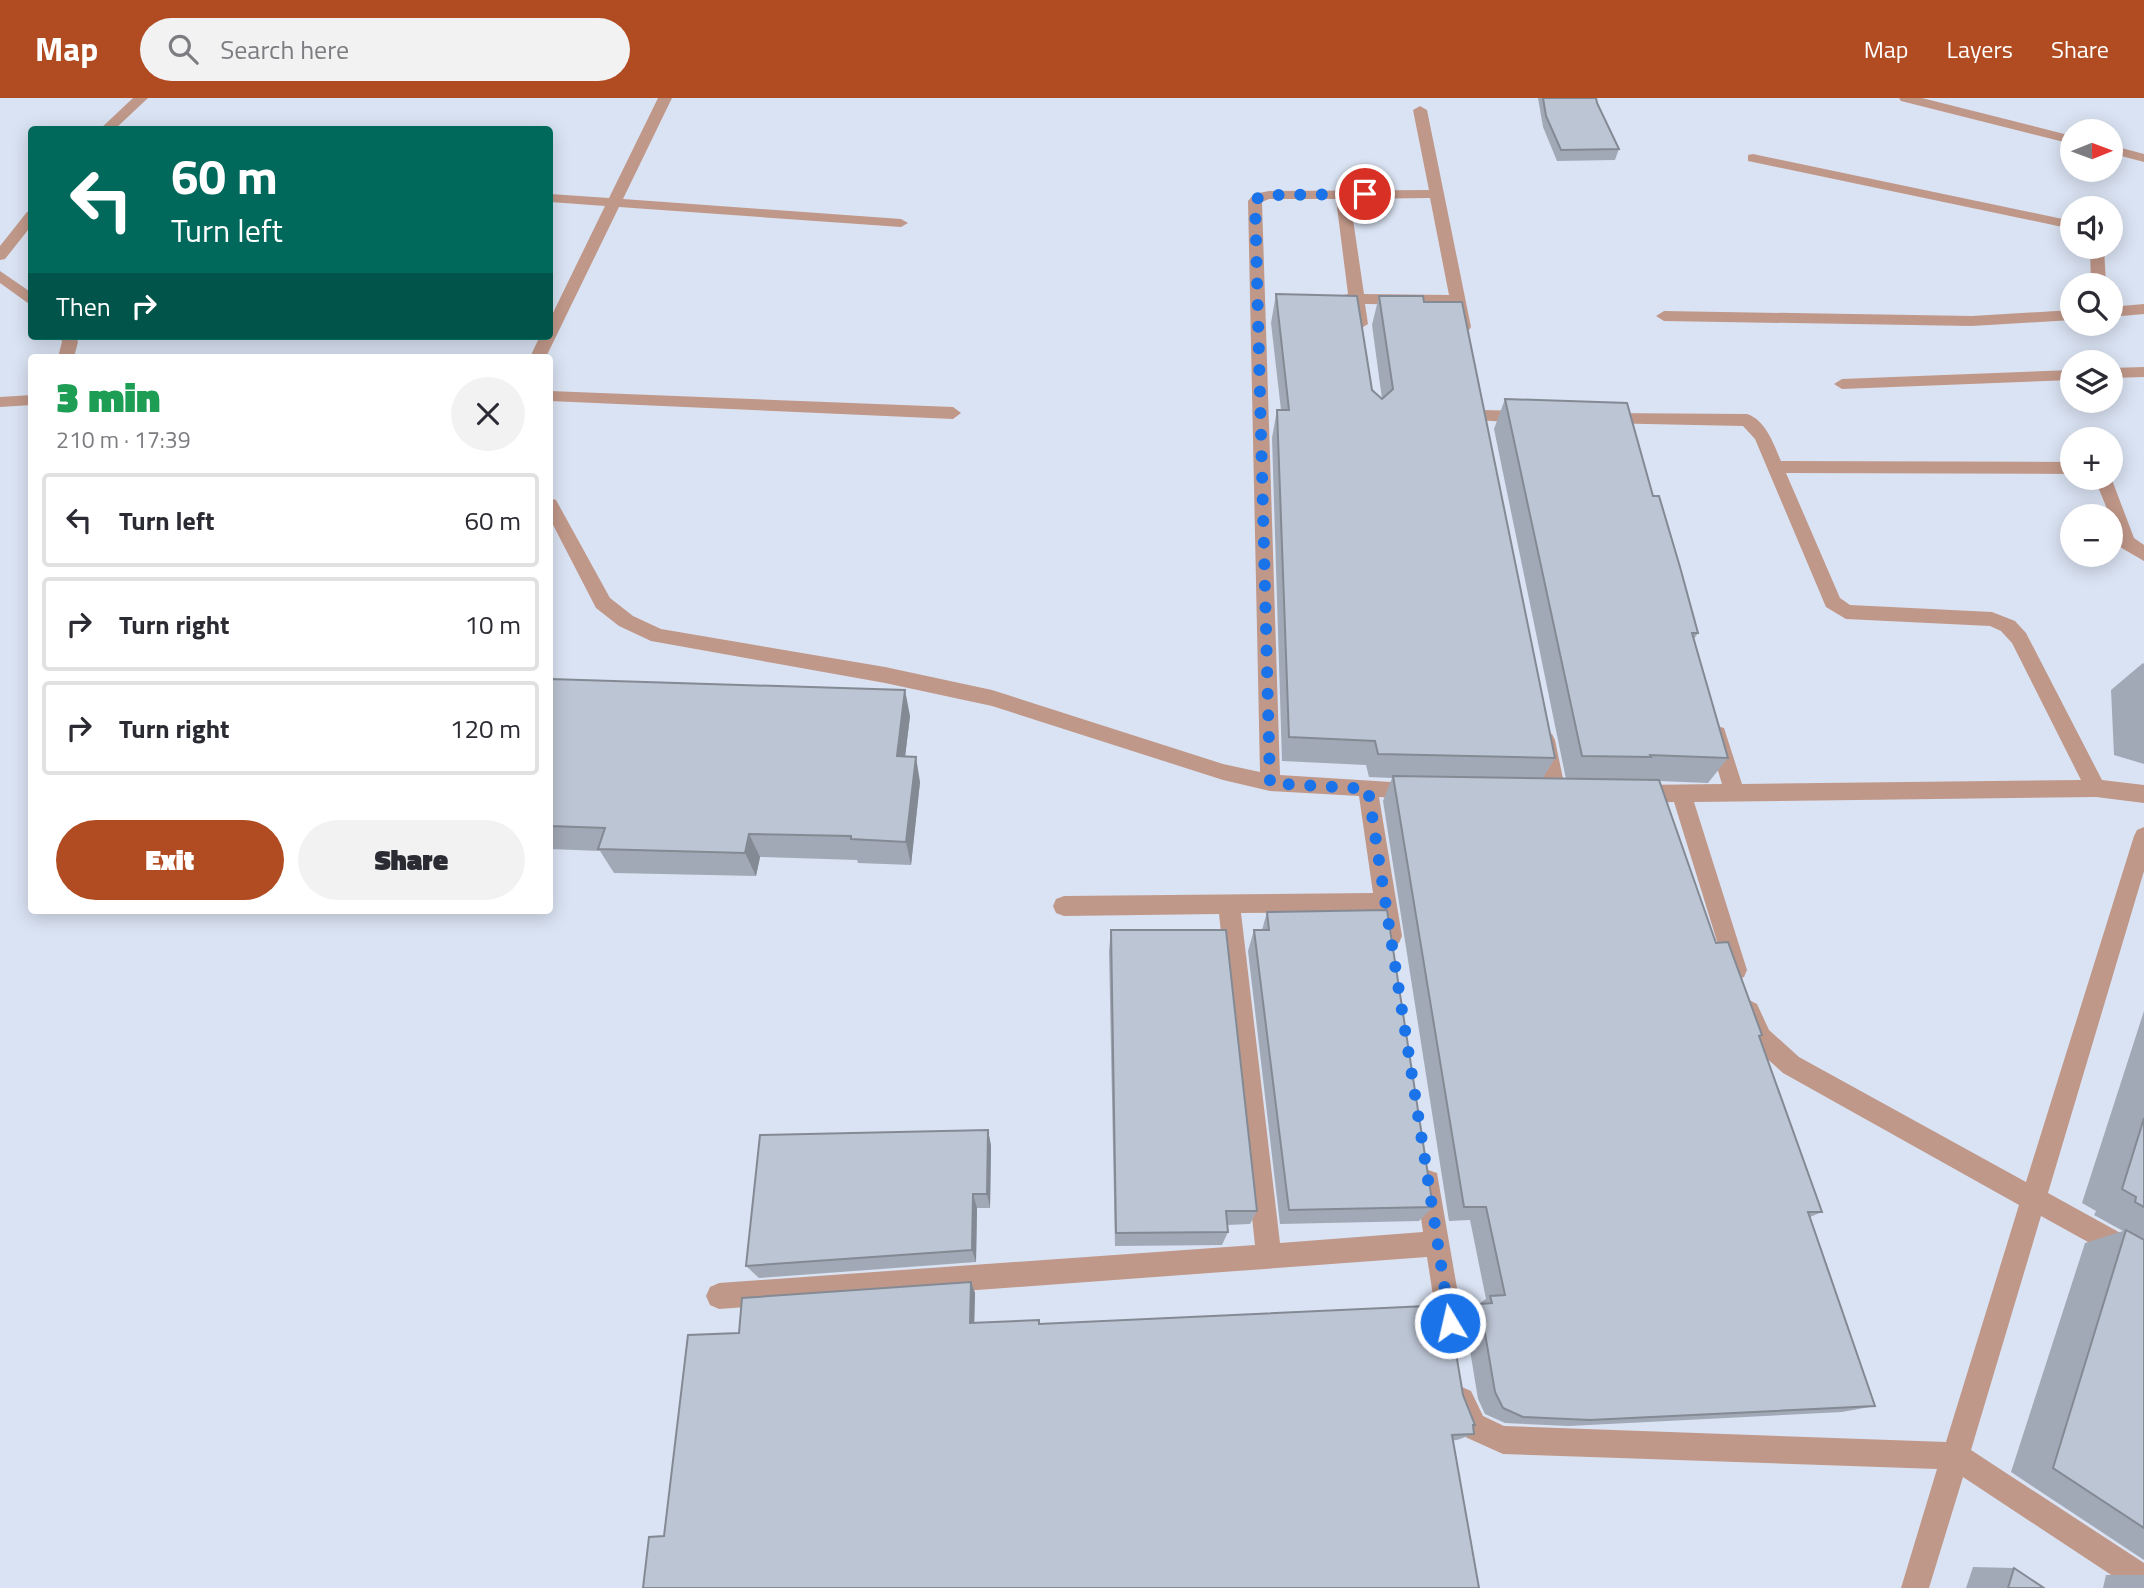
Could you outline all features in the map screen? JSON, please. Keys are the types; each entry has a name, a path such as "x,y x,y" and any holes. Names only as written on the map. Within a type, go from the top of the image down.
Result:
{"street":[{"path":"110,126 141,98"},
{"path":"553,327 665,98"},
{"path":"1906,98 2060,137"},
{"path":"1420,110 1465,339"},
{"path":"2123,152 2144,158"},
{"path":"1753,158 2060,222"},
{"path":"1342,194 1363,339"},
{"path":"1270,783 1264,298 1255,201 1259,197 1436,194"},
{"path":"553,198 901,223"},
{"path":"0,256 28,220"},
{"path":"0,276 28,298"},
{"path":"1332,298 1458,300"},
{"path":"2123,311 2144,309"},
{"path":"1664,316 1972,320 2060,316"},
{"path":"2123,373 2144,372"},
{"path":"1842,384 2060,375"},
{"path":"553,396 953,413"},
{"path":"0,402 28,400"},
{"path":"1481,416 1545,418"},
{"path":"1584,419 1625,427 1747,420 1762,436 1833,602 1846,612 1992,619 2008,626 2019,638 2096,788"},
{"path":"1775,467 2060,468"},
{"path":"2108,490 2126,542 2144,554"},
{"path":"553,510 603,603 626,621 658,636 886,675 992,698 1223,772 1270,783 1435,790"},
{"path":"1711,714 1735,794"},
{"path":"1542,725 1556,793"},
{"path":"1612,794 2096,788 2144,794"},
{"path":"1368,789 1394,957"},
{"path":"1682,795 1748,1009 1761,1038 1791,1065 2144,1260"},
{"path":"1915,1588 2144,836"},
{"path":"1064,906 1385,902"},
{"path":"1229,904 1269,1257"},
{"path":"1425,1162 1462,1402 1473,1426 1503,1440 1956,1455 2144,1580"},
{"path":"719,1296 1438,1244"}],"building":[{"path":"1543,98 1596,98 1619,149 1561,150 1546,116"},
{"path":"1276,294 1357,296 1372,390 1382,399 1393,389 1379,296 1423,296 1424,302 1462,302 1555,758 1378,754 1375,741 1289,737 1277,410 1289,410"},
{"path":"1505,399 1627,403 1653,496 1659,496 1680,567 1698,633 1692,633 1728,758 1582,756"},
{"path":"553,679 905,690 897,756 916,757 906,842 851,839 851,836 749,834 745,853 598,849 605,828 553,826"},
{"path":"1393,776 1659,780 1716,943 1728,942 1762,1035 1759,1036 1822,1212 1808,1212 1875,1406 1590,1420 1523,1417 1503,1408 1495,1392 1480,1304 1492,1303 1490,1296 1505,1295 1486,1207 1464,1207"},
{"path":"1387,910 1433,1207 1289,1210 1254,930 1269,930 1267,912"},
{"path":"1111,930 1226,930 1257,1211 1226,1211 1228,1232 1116,1233"},
{"path":"2144,1118 2144,1207 2135,1202 2136,1197 2122,1189"},
{"path":"988,1130 987,1194 973,1194 972,1250 746,1266 760,1135"},
{"path":"2126,1230 2144,1240 2144,1528 2053,1468"},
{"path":"971,1282 970,1323 1039,1320 1039,1324 1448,1305 1463,1395 1475,1425 1474,1434 1452,1435 1479,1588 643,1588 649,1537 664,1536 688,1335 739,1333 742,1298"},
{"path":"2014,1568 2044,1588 2008,1588"}],"route":[{"path":"1365,194 1269,195 1259,197 1255,201 1270,783 1368,789 1450,1323"}]}
